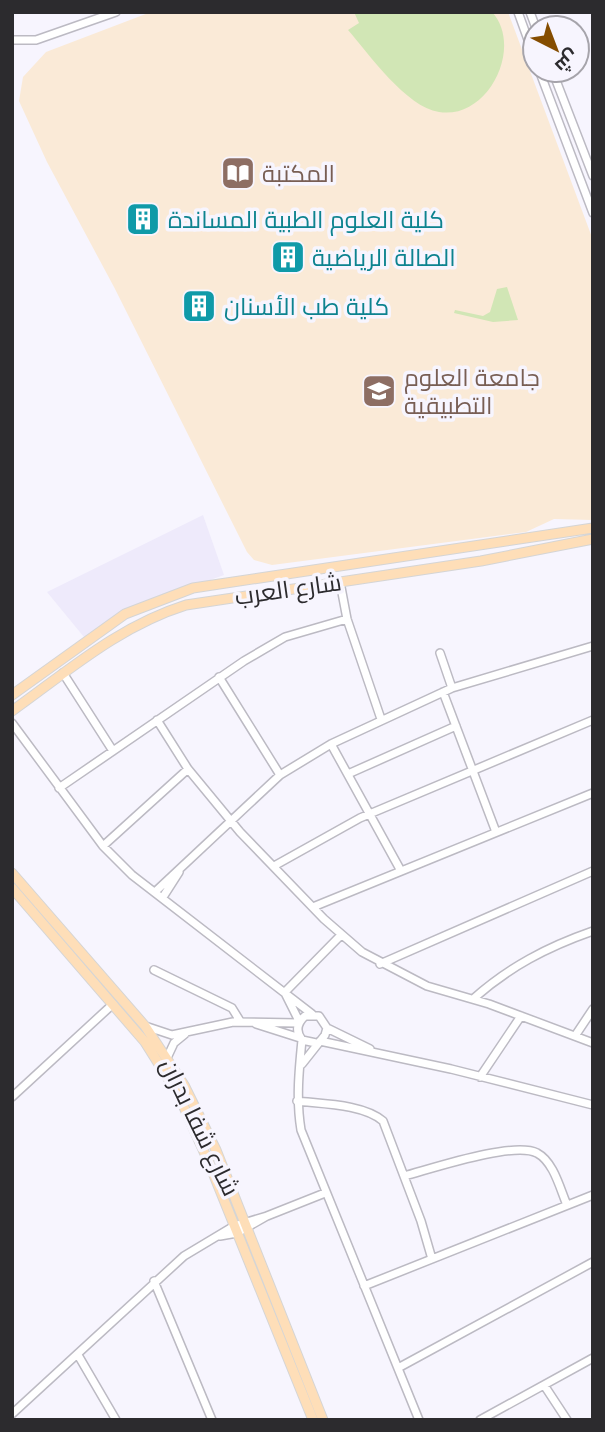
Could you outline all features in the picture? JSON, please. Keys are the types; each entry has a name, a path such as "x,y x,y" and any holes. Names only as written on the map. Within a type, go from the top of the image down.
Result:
{"main road":[{"name":"شارع العرب","path":"12,695 125,614 193,588 593,528"},
{"name":"شارع العرب","path":"12,711 119,634 164,612 215,599 481,561 593,539"},
{"name":"شارع شفا بدران","path":"12,873 145,1026 167,1058 209,1136 323,1420"},
{"name":"شارع شفا بدران","path":"12,888 150,1049 178,1096 313,1420"}],"street":[{"path":"12,40 36,40 116,12"},
{"path":"544,84 593,214"},
{"path":"557,84 593,176"},
{"path":"340,582 347,619 381,719"},
{"path":"59,788 219,677 285,637 347,619"},
{"path":"156,891 280,775 331,744 448,690 593,646"},
{"path":"440,653 456,726 496,832"},
{"path":"63,673 113,751"},
{"path":"219,677 280,775"},
{"path":"157,720 188,769 230,820 341,935 380,964 427,986 473,999 593,1043"},
{"path":"274,866 344,826 593,720"},
{"path":"12,723 103,846 132,875 324,1021 327,1028 374,1051"},
{"path":"348,774 456,726"},
{"path":"331,744 401,872"},
{"path":"103,846 188,769"},
{"path":"313,907 593,793"},
{"path":"163,897 183,865"},
{"path":"380,964 593,871"},
{"path":"473,999 499,976 540,951 593,931"},
{"path":"285,992 341,935"},
{"path":"154,970 232,1008 244,1021 301,1039 374,1051 593,1105"},
{"path":"285,992 299,1022 301,1039 302,1064 297,1101 301,1130 419,1420"},
{"path":"12,1097 113,1004"},
{"path":"575,1036 593,1009"},
{"path":"145,1026 164,1034 186,1033 244,1021 299,1022 312,1014"},
{"path":"480,1077 521,1016"},
{"path":"302,1064 327,1028"},
{"path":"167,1058 174,1044 186,1033"},
{"path":"297,1101 354,1110 379,1118 387,1128 432,1259"},
{"path":"404,1175 492,1153 537,1153 548,1163 567,1205"},
{"path":"12,1414 154,1281 193,1249 213,1238 326,1193"},
{"path":"364,1286 593,1195"},
{"path":"398,1368 593,1262"},
{"path":"154,1281 212,1420"},
{"path":"78,1355 116,1420"},
{"path":"480,1420 593,1358"},
{"path":"544,1385 567,1420"}],"shaded area":[{"name":"جامعة العلوم التطبيقية","path":"151,12 508,12 521,47 521,84 535,84 593,240 593,520 554,519 526,532 272,565 254,560 247,552 114,287 47,162 19,101 23,77 46,52"},
{"path":"203,515 224,575 128,610 84,637 47,592"}],"green space":[{"path":"354,12 492,12 501,27 504,44 496,78 486,93 472,105 457,111 439,112 426,108 389,78 348,30 359,23"},
{"path":"507,287 518,320 493,322 454,313 455,310 483,316 490,312 497,289"}],"place":[{"name":"المكتبة","path":"238,173"},
{"name":"كلية العلوم الطبية المساندة","path":"143,219"},
{"name":"الصالة الرياضية","path":"288,257"},
{"name":"كلية طب الأسنان","path":"199,306"},
{"name":"جامعة العلوم التطبيقية","path":"379,391"}]}
